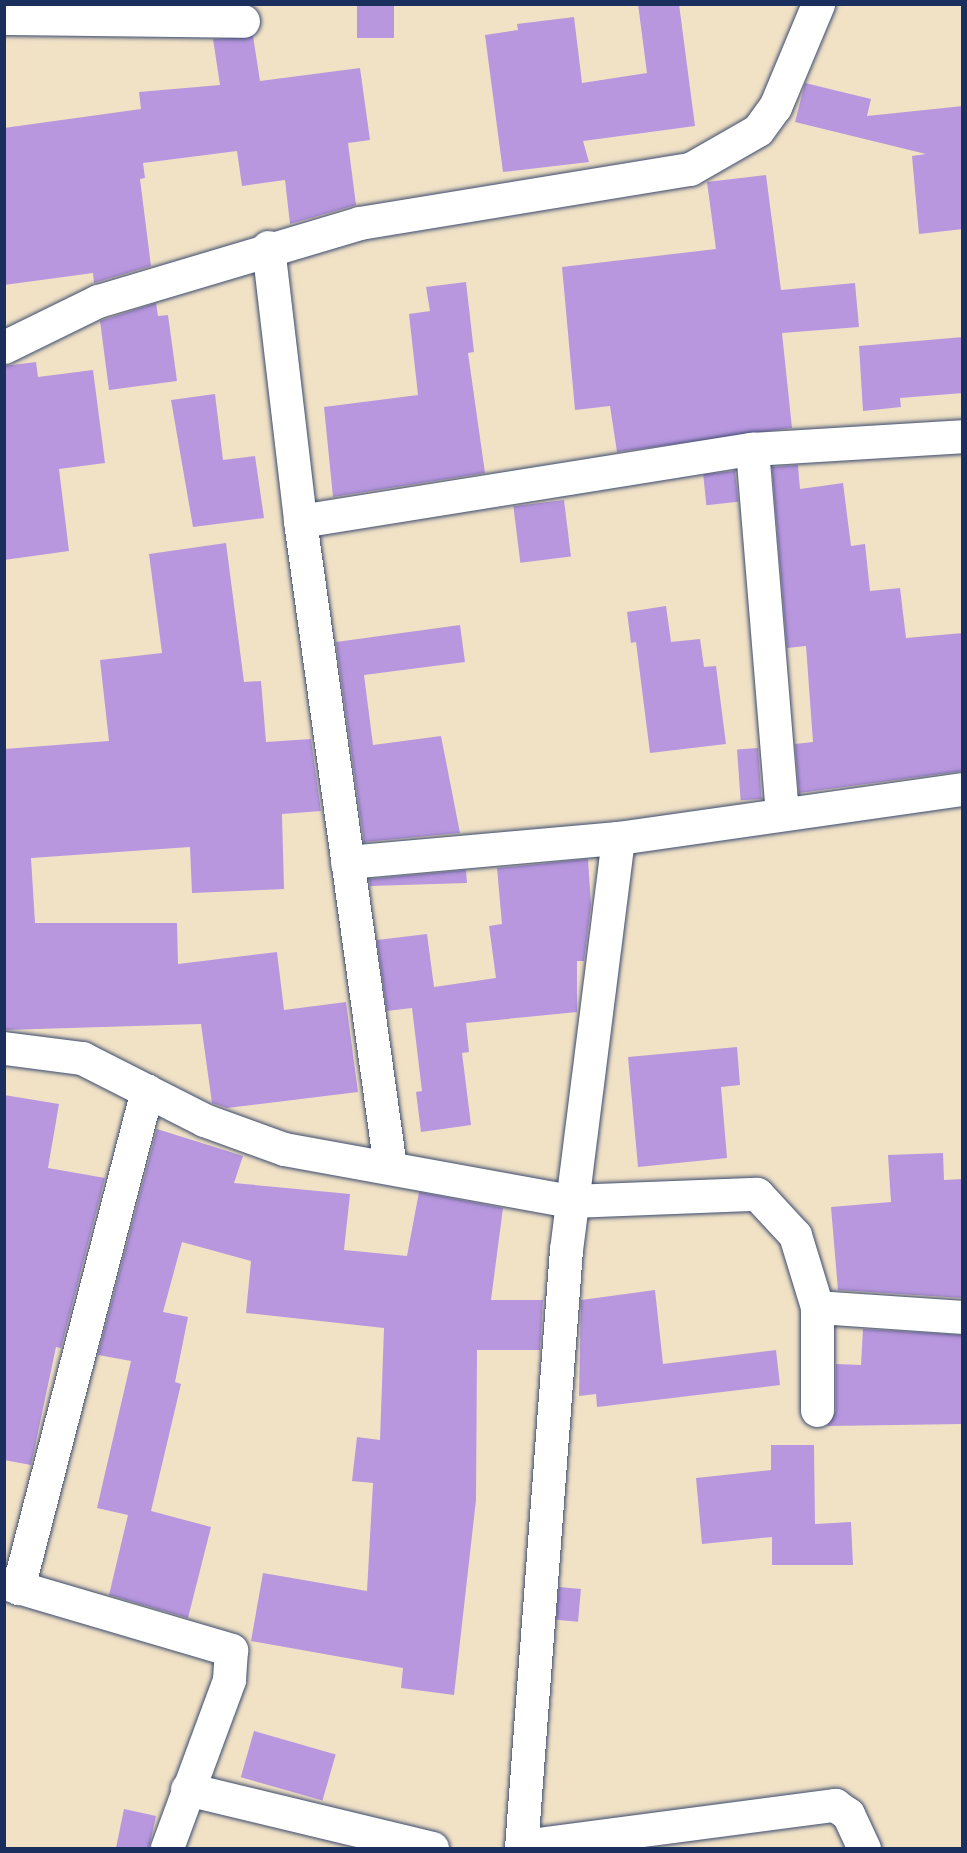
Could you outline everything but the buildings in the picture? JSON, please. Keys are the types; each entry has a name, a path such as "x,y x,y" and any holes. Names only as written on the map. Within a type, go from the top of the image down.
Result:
{"street":[{"path":"4,347 98,301 268,247 429,208 658,179 690,170 758,130 775,107 818,4"},
{"path":"4,18 149,12 243,21"},
{"path":"268,247 300,521 390,1167"},
{"path":"300,521 752,449 963,436"},
{"path":"752,449 782,811"},
{"path":"347,862 618,838 782,811 963,789"},
{"path":"618,838 579,1181 571,1201 522,1847 835,1805 848,1814 864,1848"},
{"path":"4,1048 82,1058 204,1120 284,1149 571,1201 757,1194 795,1235 817,1307 817,1410"},
{"path":"147,1090 11,1585 231,1650 229,1680 167,1848"},
{"path":"817,1307 963,1317"},
{"path":"187,1789 432,1848"}]}
